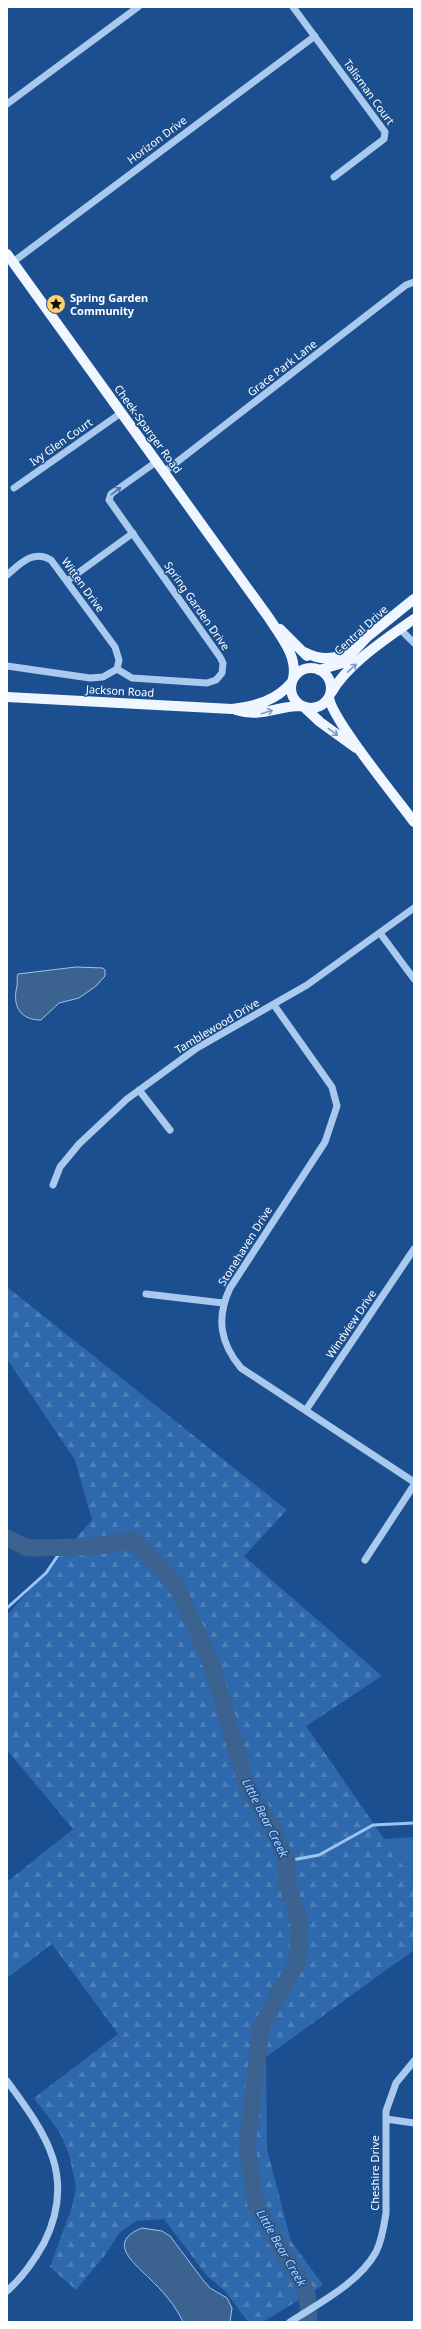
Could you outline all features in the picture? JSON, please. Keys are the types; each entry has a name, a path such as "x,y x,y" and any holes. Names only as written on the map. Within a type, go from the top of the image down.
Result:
{"main road":[{"name":"Cheek-Sparger Road","path":"10,258 269,618 294,660 292,680"},
{"name":"Central Drive","path":"319,670 343,663 367,637 414,599"},
{"name":"Cheek-Sparger Road","path":"269,618 304,652 319,670"},
{"name":"Central Drive","path":"330,696 342,677 414,619"},
{"path":"304,652 316,659 335,657 347,652 367,637"},
{"path":"365,755 320,722 293,698 292,680 301,670 307,668 319,670 328,678 330,696 329,704 336,716 365,755 414,822"},
{"name":"Jackson Road","path":"7,697 232,709 250,707 270,700 284,691 292,680"},
{"path":"302,706 310,708 321,706 330,696"},
{"name":"Jackson Road","path":"232,709 250,714 259,714 281,708 302,706"}],"street":[{"path":"7,104 138,7"},
{"name":"Talisman Court","path":"293,7 385,132 386,136 334,177"},
{"name":"Horizon Drive","path":"10,258 315,36"},
{"name":"Grace Park Lane","path":"164,472 406,285 414,282"},
{"name":"Ivy Glen Court","path":"14,488 121,413"},
{"name":"Spring Garden Drive","path":"117,669 132,678 207,683 219,677 223,669 220,657 133,534 109,497 156,462"},
{"path":"66,581 133,534"},
{"name":"Witten Drive","path":"7,575 27,558 39,555 51,560 115,647 119,660 117,669"},
{"path":"400,629 414,643"},
{"path":"7,666 90,678 103,677 117,669"},
{"name":"Tamblewood Drive","path":"53,1185 60,1167 79,1144 106,1117 139,1090 197,1048 307,985 414,908"},
{"path":"380,933 414,979"},
{"name":"Stonehaven Drive","path":"274,1005 332,1087 338,1106 325,1142 230,1288 223,1303 221,1329 232,1356 241,1368 306,1410 414,1484"},
{"path":"139,1090 170,1130"},
{"name":"Windview Drive","path":"306,1410 414,1249"},
{"path":"146,1294 223,1303"},
{"path":"365,1560 414,1484"},
{"name":"Cheshire Drive","path":"290,2322 319,2303 358,2273 376,2252 384,2228 388,2195 386,2111 396,2083 414,2061"},
{"path":"7,2081 33,2117 48,2143 59,2184 56,2213 48,2234 38,2254 7,2292"},
{"path":"386,2119 414,2123"}],"green space":[{"path":"7,1287 287,1510 244,1556 382,1676 306,1726 414,1882 414,1950 266,2057 267,2149 291,2241 323,2285 263,2322 248,2322 225,2291 207,2276 164,2219 137,2221 120,2232 105,2255 76,2290 50,2267 72,2207 76,2187 69,2154 60,2133 34,2098 118,2034 52,1944 7,1978 7,1882 73,1829 7,1750 7,1615 92,1520 75,1460 7,1359"},
{"path":"414,1837 414,1882 384,1839"}],"shaded area":[{"path":"76,967 103,968 105,970 105,976 96,986 79,998 59,1003 41,1020 28,1018 23,1015 17,1006 16,1000 18,974"},
{"path":"142,2228 162,2231 170,2236 210,2288 227,2298 232,2308 230,2322 183,2322 177,2310 168,2298 126,2253 124,2246 126,2240 131,2234"}],"waterway":[{"name":"Little Bear Creek","path":"7,1538 28,1548 90,1547 133,1540 175,1583 211,1663 247,1786 273,1829 287,1861 286,1881 299,1920 298,1960 261,2027 247,2147 256,2205 307,2293 309,2322"},
{"path":"7,1608 46,1573 63,1548"},
{"path":"287,1861 319,1855 373,1825 414,1823"}],"place":[{"name":"Spring Garden Community","path":"56,304"}]}
